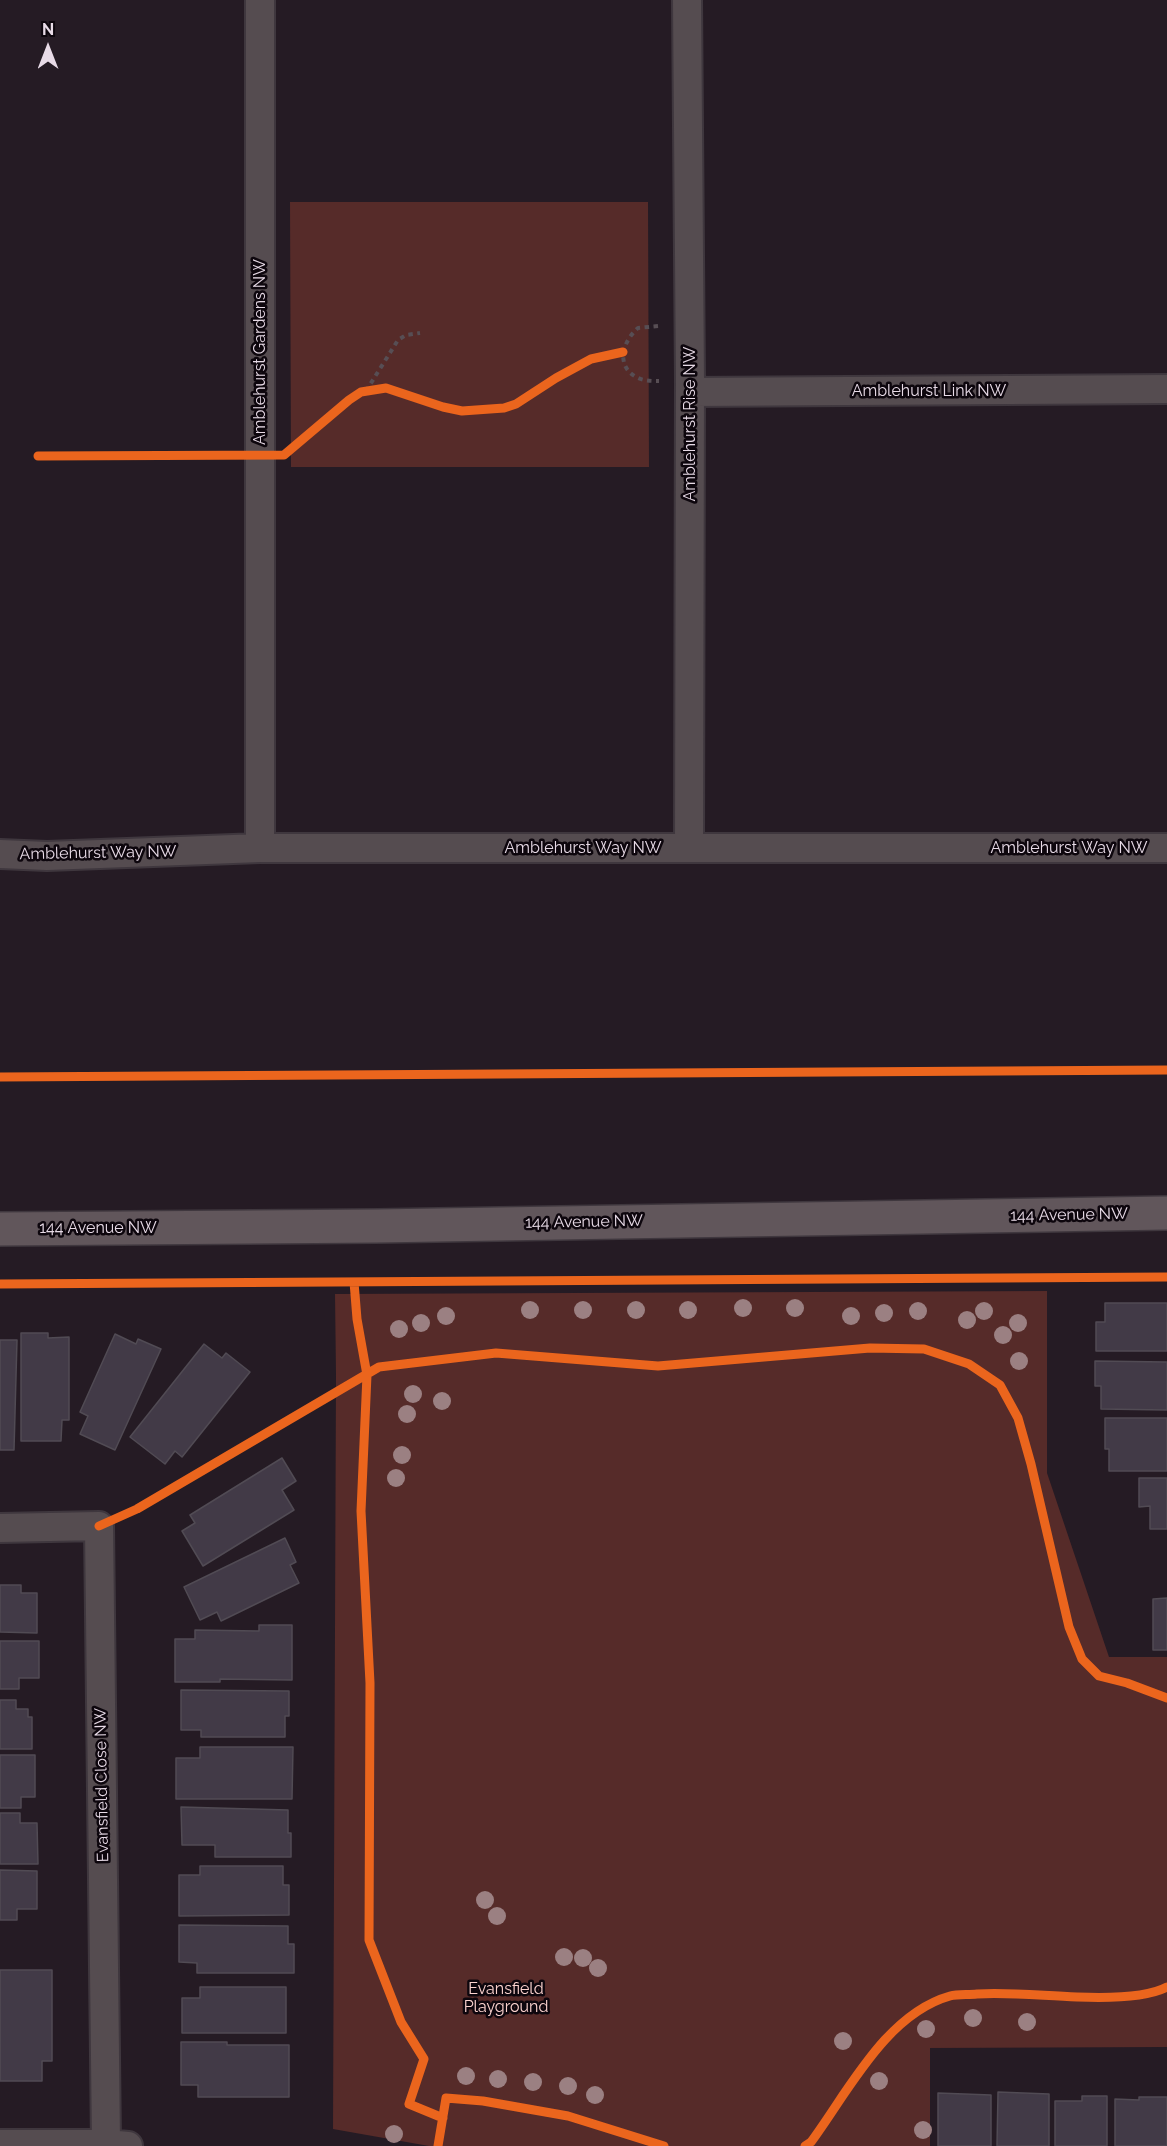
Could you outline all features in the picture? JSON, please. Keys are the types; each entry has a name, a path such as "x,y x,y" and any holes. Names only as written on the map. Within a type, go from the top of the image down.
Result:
{"main road":[{"name":"144 Avenue NW","path":"0,1229 377,1226 1167,1213"}],"street":[{"name":"Amblehurst Gardens NW","path":"260,0 260,848"},
{"name":"Amblehurst Rise NW","path":"687,0 690,325 689,847"},
{"name":"Amblehurst Link NW","path":"690,387 1167,390"},
{"name":"Amblehurst Way NW","path":"0,854 47,856 260,848 1167,848"},
{"name":"Evansfield Close NW","path":"0,1528 99,1527 117,2145 0,2144"}],"path":[{"path":"690,325 638,328 625,342 623,351 623,361 628,371 636,377 646,381 690,387"},
{"path":"355,396 371,390 398,340 406,335 420,333"},
{"path":"612,353 623,351"}],"green space":[{"path":"290,202 648,202 649,467 291,467"},
{"name":"Evansfield Playground","path":"1047,1291 1047,1473 1109,1657 1167,1657 1167,2047 930,2048 930,2146 429,2146 333,2129 335,1294"}],"building":[{"path":"1105,1303 1167,1303 1167,1351 1096,1351 1096,1322 1105,1322"},
{"path":"21,1333 48,1333 48,1338 69,1337 69,1420 62,1420 61,1441 21,1441"},
{"path":"115,1334 136,1344 138,1339 161,1349 115,1450 80,1434 88,1416 80,1412"},
{"path":"0,1340 17,1340 14,1450 0,1450"},
{"path":"204,1344 222,1358 226,1353 250,1372 182,1457 175,1451 165,1464 130,1437"},
{"path":"1095,1361 1167,1362 1167,1410 1101,1409 1101,1386 1095,1386"},
{"path":"1105,1418 1167,1418 1167,1471 1109,1471 1109,1449 1105,1449"},
{"path":"282,1458 296,1481 282,1490 294,1510 203,1566 182,1531 195,1523 190,1515"},
{"path":"1139,1478 1167,1478 1167,1529 1150,1529 1150,1506 1139,1507"},
{"path":"285,1538 296,1562 290,1565 299,1583 221,1621 217,1612 200,1620 184,1587"},
{"path":"0,1585 21,1585 21,1593 37,1593 37,1633 0,1632"},
{"path":"1167,1598 1167,1650 1153,1650 1153,1599"},
{"path":"259,1625 292,1625 292,1680 220,1679 220,1682 175,1682 175,1639 195,1639 195,1630 259,1631"},
{"path":"0,1641 39,1641 39,1678 19,1678 19,1689 0,1689"},
{"path":"181,1690 289,1691 289,1716 285,1716 285,1737 201,1737 201,1730 181,1730"},
{"path":"0,1700 16,1700 16,1709 28,1709 28,1717 32,1717 32,1749 0,1749"},
{"path":"200,1747 293,1747 292,1799 176,1799 176,1758 200,1758"},
{"path":"0,1755 35,1755 35,1797 21,1797 21,1808 0,1808"},
{"path":"181,1807 288,1810 291,1857 215,1857 215,1845 182,1845"},
{"path":"0,1813 20,1813 20,1823 37,1823 38,1864 0,1864"},
{"path":"200,1866 283,1866 283,1885 289,1885 289,1915 179,1916 179,1875 200,1875"},
{"path":"0,1870 37,1871 37,1909 17,1909 17,1920 0,1920"},
{"path":"179,1925 288,1926 288,1944 294,1944 294,1973 197,1973 197,1963 179,1962"},
{"path":"0,1970 52,1970 52,2061 42,2061 42,2081 0,2081"},
{"path":"200,1987 286,1987 286,2033 182,2033 182,1998 200,1998"},
{"path":"181,2042 289,2045 289,2097 198,2097 198,2085 181,2085"},
{"path":"998,2092 1049,2094 1049,2146 997,2146"},
{"path":"938,2093 991,2095 991,2146 938,2146"},
{"path":"1082,2096 1107,2096 1107,2146 1055,2146 1055,2101 1082,2101"},
{"path":"1139,2097 1167,2097 1167,2146 1115,2146 1115,2099 1139,2100"}],"cycle path":[{"path":"38,456 284,455 361,392 386,388 462,411 504,408 516,404 591,359 623,352"},
{"path":"0,1077 1167,1070"},
{"path":"0,1284 1167,1277"},
{"path":"354,1282 357,1319 367,1375 361,1511 370,1683 369,1940 401,2022 424,2059 409,2104 443,2118"},
{"path":"99,1526 137,1509 379,1367 496,1353 658,1366 870,1348 924,1349 969,1364 1000,1385 1018,1418 1069,1627 1082,1659 1099,1676 1127,1683 1167,1698"},
{"path":"805,2146 811,2142 870,2057 906,2019 927,2005 956,1995 1002,1993 1111,1997 1147,1994 1167,1987"},
{"path":"438,2146 446,2098 483,2101 568,2116 664,2146"}]}
